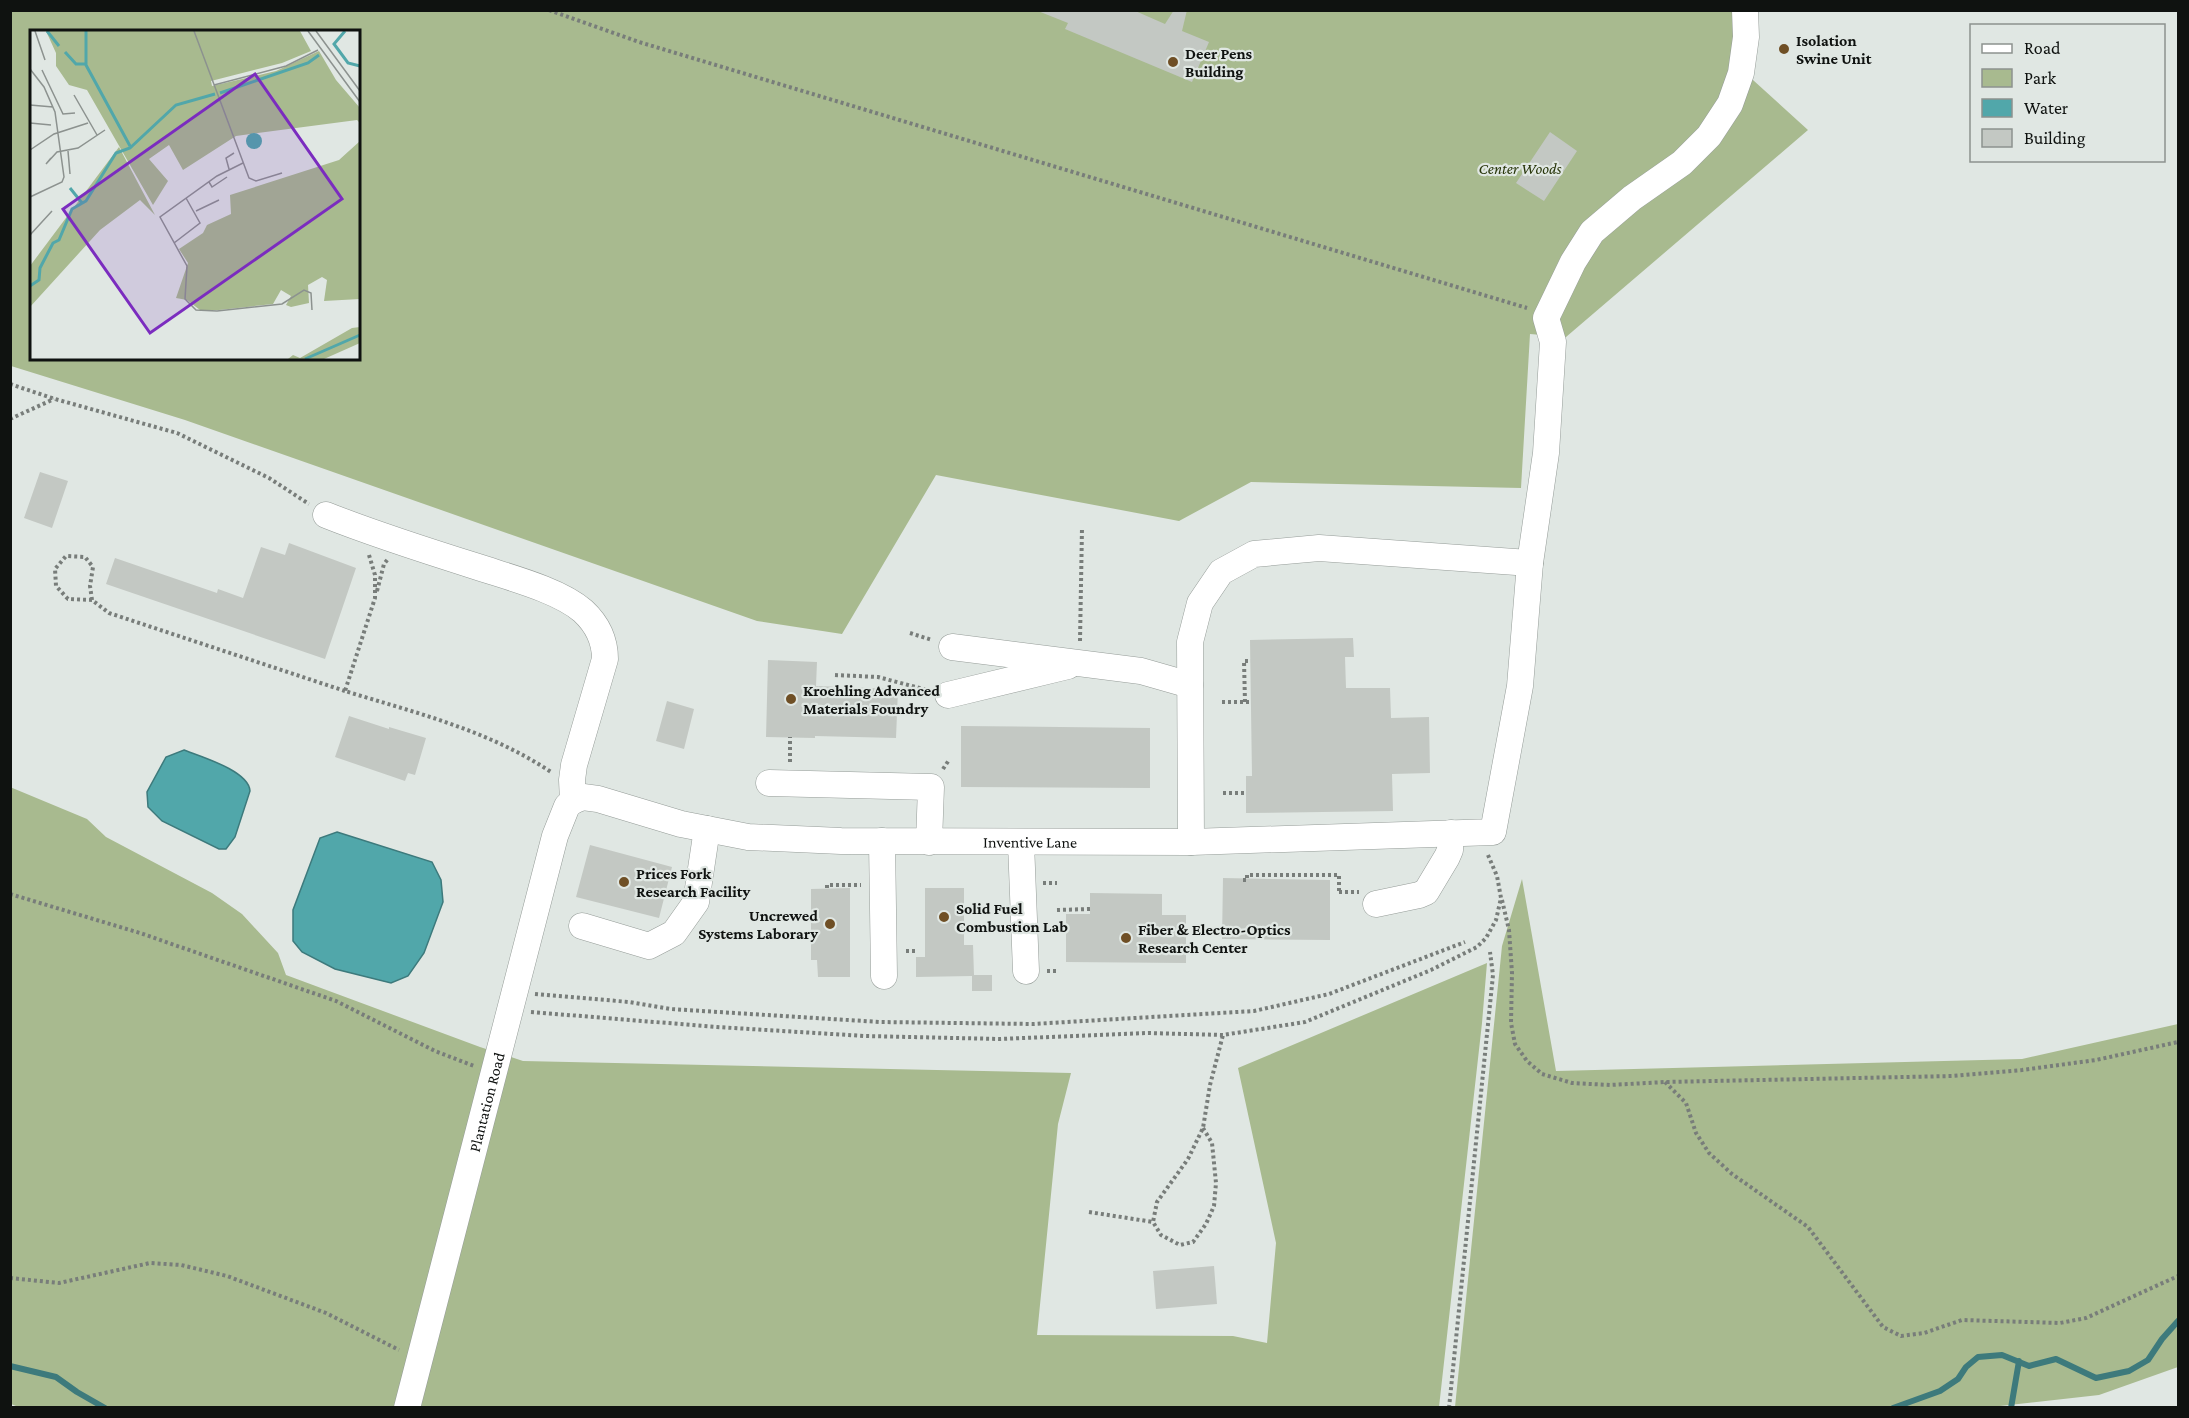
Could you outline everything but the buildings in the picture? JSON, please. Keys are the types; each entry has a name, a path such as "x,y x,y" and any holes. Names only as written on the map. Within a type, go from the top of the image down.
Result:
{"street":[{"path":"1493,832 1520,686 1530,563 1546,453 1552,342 1546,318 1573,262 1592,232 1632,198 1682,163 1709,136 1725,112 1741,73 1746,37 1745,10"},
{"path":"326,515 378,536 525,582 563,598 582,611 597,629 605,646 605,659 574,765 573,801"},
{"path":"1191,842 1190,642 1200,603 1221,572 1254,554 1319,548 1530,563"},
{"path":"952,646 1141,671 1190,685"},
{"path":"948,695 1080,663"},
{"path":"769,783 931,787 929,842"},
{"name":"Inventive Lane","path":"573,801 583,797 598,799 681,824 748,837 929,842 1191,842 1493,832"},
{"name":"Plantation Road","path":"407,1407 555,836 562,813 573,801"},
{"path":"582,927 649,946 674,933 696,902 707,829"},
{"path":"1368,898 1419,895 1425,892 1447,857 1450,850 1451,832"},
{"path":"882,841 884,976"},
{"path":"1021,843 1026,971"}],"path":[{"path":"549,10 639,42 1509,301 1546,318"},
{"path":"10,384 177,433 269,478 326,515"},
{"path":"10,419 55,399"},
{"path":"1080,663 1082,528"},
{"path":"345,691 375,598 375,574 367,549"},
{"path":"92,600 90,586 93,567 85,557 66,556 55,569 56,586 68,599 92,600 109,613 443,721 498,741 559,777 573,801"},
{"path":"1222,702 1248,702 1244,661 1251,661"},
{"path":"1244,672 1251,672"},
{"path":"834,675 878,677 948,695"},
{"path":"790,737 790,760"},
{"path":"1223,793 1246,793"},
{"path":"1493,832 1488,856 1497,876 1509,930 1512,973 1511,1023 1515,1044 1527,1061 1542,1074 1572,1083 1610,1085 1952,1076 2096,1060 2178,1042"},
{"path":"1243,880 1247,880 1247,875 1339,875 1339,892 1368,898"},
{"path":"827,888 827,885 871,885"},
{"path":"10,894 140,933 336,1001 435,1051 495,1073"},
{"path":"511,1002 571,1014 717,1027 876,1036 1000,1039 1148,1033 1223,1035 1305,1022 1467,953 1486,938 1496,920 1501,898"},
{"path":"1057,910 1090,909"},
{"path":"511,1002 629,1002 670,1009 880,1022 1056,1023 1254,1011 1329,994 1464,942"},
{"path":"1449,1407 1492,975 1490,952"},
{"path":"1203,1128 1212,1143 1216,1183 1214,1206 1206,1224 1193,1242 1180,1245 1161,1236 1153,1222 1157,1202 1188,1160 1203,1128 1210,1085 1223,1035"},
{"path":"1665,1082 1686,1103 1696,1133 1709,1153 1732,1174 1808,1227 1883,1327 1901,1336 1924,1333 1962,1320 2060,1323 2086,1318 2178,1276"},
{"path":"1089,1212 1153,1222"},
{"path":"10,1278 59,1283 150,1263 181,1265 226,1276 326,1313 407,1354"}],"green space":[{"name":"Center Woods","path":"10,11 1734,11 1732,61 1808,130 1566,337 1530,334 1521,488 1251,482 1179,521 936,475 842,634 757,621 185,420 11,366"},
{"path":"10,787 87,819 106,837 212,893 242,914 278,953 286,975 523,1061 1071,1073 1058,1124 1037,1335 1233,1336 1267,1343 1276,1243 1238,1068 1487,963 1439,1407 21,1408 11,1404"},
{"path":"1522,879 1556,1071 2022,1059 2178,1024 2178,1367 2099,1395 1991,1407 1455,1407 1502,946"}],"water":[{"path":"184,750 233,771 248,784 250,791 235,837 226,849 219,849 162,821 148,807 147,792 166,757"},
{"path":"337,832 432,862 441,880 443,902 424,953 408,976 391,983 335,969 302,952 293,941 293,910 320,838"}],"waterway":[{"path":"1893,1408 1940,1391 1958,1379 1966,1367 1978,1357 2002,1355 2029,1366 2056,1359 2096,1378 2129,1371 2148,1360 2178,1321"},
{"path":"2011,1408 2019,1361"},
{"path":"10,1366 56,1377 105,1408"}],"place":[{"name":"Isolation Swine Unit","path":"1784,49"},
{"name":"Deer Pens Building","path":"1173,62"},
{"name":"Kroehling Advanced Materials Foundry","path":"791,699"},
{"name":"Prices Fork Research Facility","path":"624,882"},
{"name":"Solid Fuel Combustion Lab","path":"944,917"},
{"name":"Uncrewed Systems Laborary","path":"830,924"},
{"name":"Fiber & Electro-Optics Research Center","path":"1126,938"}]}
